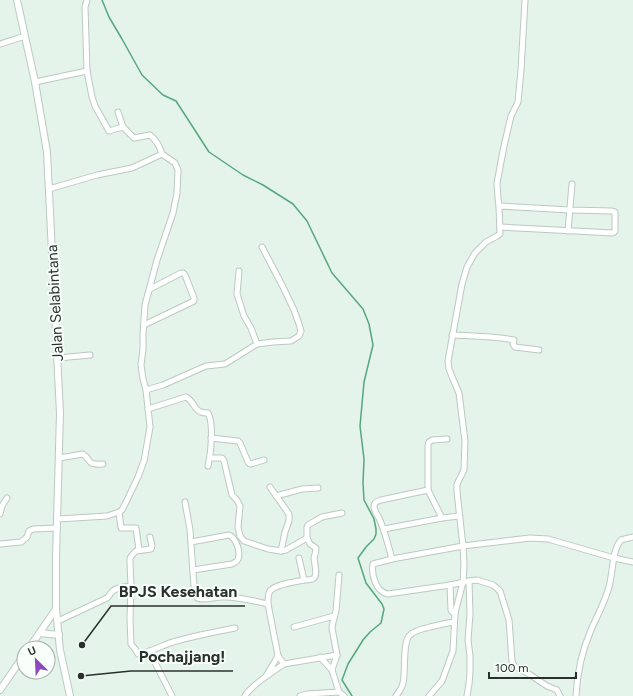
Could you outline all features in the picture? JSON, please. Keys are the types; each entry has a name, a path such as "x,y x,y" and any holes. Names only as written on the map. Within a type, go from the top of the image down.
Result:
{"street":[{"name":"Jalan Selabintana","path":"17,0 35,82 47,152 60,413 56,609 60,650 70,696"},
{"path":"87,0 85,8 87,71 92,97 95,106 110,131 123,127"},
{"path":"430,696 442,681 452,651 454,613 463,582 464,565 457,484 464,470 465,441 459,393 449,369 448,361 462,284 468,267 475,253 486,242 500,234 497,183 511,116 518,102 525,0"},
{"path":"0,44 25,36"},
{"path":"35,82 87,71"},
{"path":"58,519 107,516 122,510 144,461 150,427 146,390 141,365 145,305 157,260 173,213 177,193 178,170 175,163 162,154 161,149 152,136 150,135 134,138 123,127 118,112"},
{"path":"49,189 97,175 132,168 162,154"},
{"path":"568,231 572,184"},
{"path":"499,206 614,211 616,214 615,229 612,233 500,228"},
{"path":"146,390 163,385 206,366 224,364 257,344 291,341 300,336 300,324 262,247"},
{"path":"239,271 237,294 244,316 251,328 257,344"},
{"path":"144,325 194,301 183,273 150,289"},
{"path":"452,335 503,338 514,340 513,344 515,347 539,350"},
{"path":"58,358 90,355"},
{"path":"148,409 186,397 189,398 198,411 208,413 211,438 208,466"},
{"path":"211,438 238,441 250,464 264,460"},
{"path":"442,518 428,490 429,442 432,440 447,439"},
{"path":"59,458 83,454 90,463 102,464"},
{"path":"210,458 222,458 224,461 232,495 240,506 238,527 241,538 244,541 268,549 281,551 306,538"},
{"path":"270,487 289,514 289,521 284,532 281,551"},
{"path":"276,496 302,489 318,488"},
{"path":"392,559 384,529 374,507 375,503 381,500 428,490"},
{"path":"0,514 2,506 7,498"},
{"path":"185,502 191,542 196,596 199,599 232,597 268,604"},
{"path":"119,512 121,528 136,528 139,550"},
{"path":"284,664 278,656 268,604 268,595 270,591 276,587 314,578 316,565 314,557 316,549 306,538 307,527 322,517 342,513"},
{"path":"384,529 459,516"},
{"path":"0,544 21,542 33,529 57,528"},
{"path":"191,542 229,535 234,538 238,549 238,559 232,564 193,570"},
{"path":"150,537 152,546 151,549 134,552 130,558 131,644 138,654 192,637 234,628"},
{"path":"576,696 581,658 609,588 617,546 621,540 633,537"},
{"path":"560,696 557,690 547,686 514,666 512,661 508,620 500,592 495,586 490,583 477,580 388,594 384,593 377,586 374,579 373,564 463,546 530,538 548,539 633,562"},
{"path":"299,558 304,580"},
{"path":"332,670 337,655 332,622 336,611 339,575"},
{"path":"467,696 470,672 468,640 470,614 469,581"},
{"path":"450,585 451,610 454,613"},
{"path":"58,621 102,601 109,597 110,593 114,590 131,586"},
{"path":"35,640 56,609"},
{"path":"294,627 334,616"},
{"path":"396,696 401,690 403,684 405,645 408,636 420,629 454,622"},
{"path":"40,633 59,635"},
{"path":"149,651 172,696"},
{"path":"245,696 265,677 284,664 337,655"},
{"path":"265,677 278,656"},
{"path":"320,658 332,670 339,692 344,696"},
{"path":"0,690 16,667"},
{"path":"300,696 307,694 339,692"}],"waterway":[{"path":"102,0 109,17 142,75 163,95 176,101 209,152 243,175 263,185 293,204 307,221 332,273 363,309 369,324 373,345 364,382 360,426 364,459 364,500 374,519 376,534 374,539 358,558 366,583 382,604 384,609 381,623 363,640 348,664 342,680 352,696"}],"place":[{"name":"BPJS Kesehatan","path":"82,645"},
{"name":"Pochajjang!","path":"81,676"}]}
